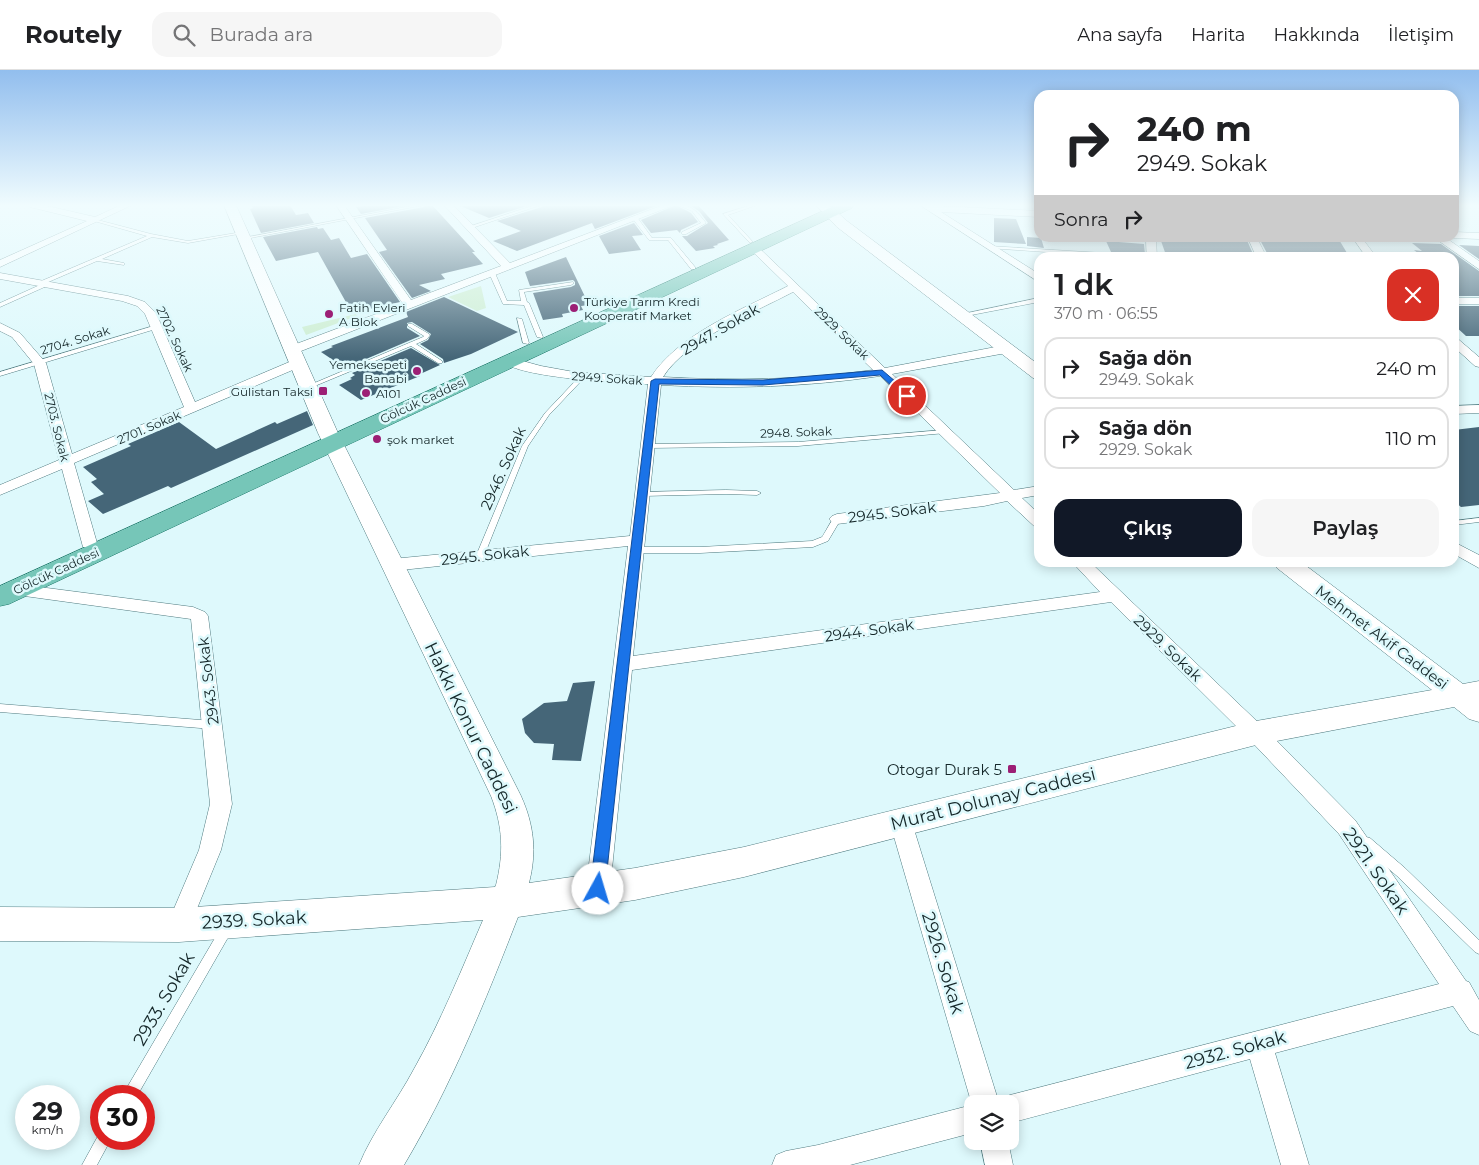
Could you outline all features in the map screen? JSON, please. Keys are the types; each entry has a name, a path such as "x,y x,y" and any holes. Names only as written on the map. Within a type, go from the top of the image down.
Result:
{"main road":[{"name":"Gölcük Caddesi","path":"5,591 533,340 724,256"},
{"name":"Gölcük Caddesi","path":"5,591 89,543 508,361 729,256"}],"street":[{"path":"0,264 17,256"},
{"name":"Hakkı Konur Caddesi","path":"253,256 330,438 514,815 519,833 518,855 506,902 479,976 455,1032 429,1085 380,1165"},
{"path":"376,256 409,305"},
{"path":"498,256 508,267"},
{"name":"2701. Sokak","path":"0,490 191,409 295,356 409,305 536,256"},
{"name":"2929. Sokak","path":"763,256 1034,518"},
{"path":"890,256 961,315 1034,370"},
{"path":"1003,256 1034,276"},
{"path":"1465,256 1479,266"},
{"name":"2702. Sokak","path":"0,276 124,298 142,304 150,313 157,327 191,409"},
{"name":"2947. Sokak","path":"655,381 662,368 684,348 794,287"},
{"path":"1459,300 1479,301"},
{"name":"2703. Sokak","path":"0,326 16,335 40,363 89,543"},
{"path":"1459,345 1479,362"},
{"name":"2949. Sokak","path":"508,361 539,370 582,377 655,381 763,383 882,372 1006,349"},
{"path":"598,889 655,381"},
{"path":"1459,410 1479,408"},
{"name":"2945. Sokak","path":"837,519 1011,496 1034,491"},
{"name":"2945. Sokak","path":"392,564 637,545"},
{"path":"1459,550 1479,563"},
{"name":"2929. Sokak","path":"1085,567 1256,733"},
{"name":"Mehmet Akif Caddesi","path":"1292,567 1472,700"},
{"name":"2943. Sokak","path":"5,591 196,614 201,621 220,787 220,819 214,839 179,925"},
{"name":"2944. Sokak","path":"623,664 1114,596"},
{"name":"Murat Dolunay Caddesi","path":"506,902 635,884 744,862 1256,733 1472,700"},
{"name":"2921. Sokak","path":"1256,733 1347,827 1460,991 1479,1022"},
{"name":"2926. Sokak","path":"901,823 981,1095"},
{"name":"2939. Sokak","path":"0,924 179,925 506,902"},
{"name":"2932. Sokak","path":"1019,1107 1460,991"},
{"path":"1259,1044 1296,1165"},
{"path":"786,1165 818,1159 964,1121"},
{"path":"996,1150 999,1165"}],"lane":[{"path":"0,305 103,256"},
{"path":"683,256 693,268"},
{"path":"97,259 122,264"},
{"path":"492,273 505,303 524,302"},
{"path":"533,340 527,304 524,302 521,291 571,283"},
{"path":"961,315 1034,301"},
{"path":"519,319 533,340"},
{"path":"308,387 425,338 427,335 410,325"},
{"name":"2704. Sokak","path":"0,374 157,327"},
{"path":"412,344 440,362"},
{"name":"2946. Sokak","path":"480,556 525,446 547,414 582,377"},
{"name":"2948. Sokak","path":"648,446 798,444 944,432"},
{"path":"643,494 726,492 757,494"},
{"name":"2945. Sokak","path":"637,545 700,550 813,544 825,539 837,519"},
{"path":"1459,522 1479,520"},
{"path":"0,708 213,725"},
{"path":"1347,827 1401,872 1479,948"},
{"name":"2933. Sokak","path":"135,1085 231,921"},
{"path":"88,1165 97,1150"}],"green space":[{"path":"481,286 486,308 477,311 448,297"},
{"path":"356,314 357,316 306,335 302,327"}],"building":[{"path":"273,256 299,256 276,261"},
{"path":"320,256 350,256 351,258 368,256 400,302 352,313"},
{"path":"382,256 476,256 483,264 441,274 445,279 419,285 431,291 412,298"},
{"path":"566,257 589,305 581,306 583,310 562,314 563,317 543,320 533,293 571,287 575,285 575,282 573,280 530,286 525,272"},
{"path":"1459,257 1479,271 1479,296 1459,296"},
{"path":"444,297 518,332 471,354 444,363 443,359 420,344 428,340 431,334 412,322 407,323 407,328 420,336 345,368 321,352 333,347 331,346 408,317 406,312"},
{"path":"1459,306 1479,306 1479,336 1466,336 1459,330"},
{"path":"411,348 440,365 418,375 420,376 361,400 339,385 352,379 350,378 355,375 352,373"},
{"path":"307,411 313,425 171,488 168,486 103,514 88,501 104,494 91,482 97,479 83,467 131,446 128,444 179,422 216,449 275,422 277,424"},
{"path":"1479,427 1479,505 1461,507 1459,505 1459,429"},
{"path":"595,681 581,761 552,760 554,744 534,743 525,733 522,719 544,703 567,701 573,683"}],"place":[{"name":"Türkiye Tarım Kredi Kooperatif Market","path":"574,308"},
{"name":"Fatih Evleri A Blok","path":"329,314"},
{"name":"Yemeksepeti Banabi","path":"417,371"},
{"name":"Gülistan Taksi","path":"323,391"},
{"name":"A101","path":"366,393"},
{"name":"şok market","path":"377,439"},
{"name":"Otogar Durak 5","path":"1012,769"}],"route":[{"path":"598,889 655,381 763,383 882,372 907,396"}]}
